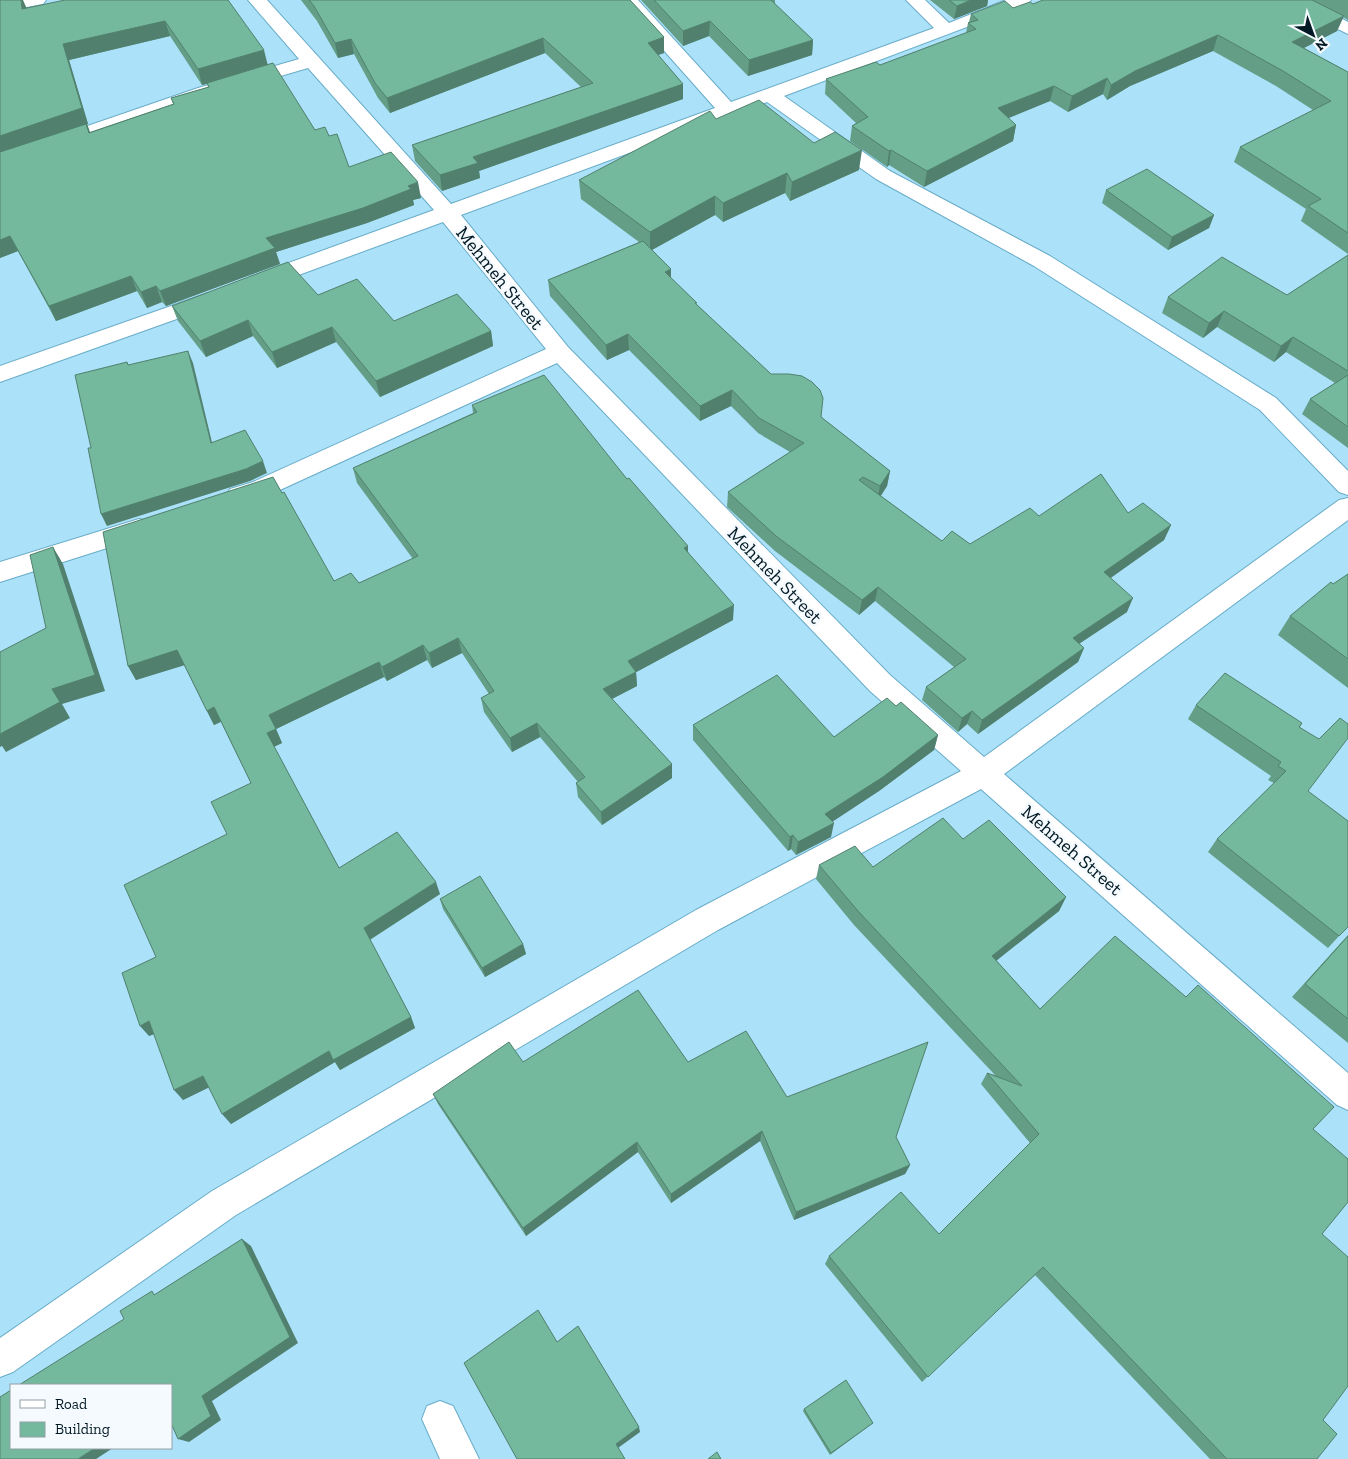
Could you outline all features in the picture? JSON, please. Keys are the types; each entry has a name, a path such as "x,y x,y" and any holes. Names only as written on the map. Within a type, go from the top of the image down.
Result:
{"street":[{"path":"0,7 36,0"},
{"name":"Mehmeh Street","path":"257,0 446,211 560,352 880,683 1348,1094"},
{"path":"628,0 728,110"},
{"path":"915,0 946,30"},
{"path":"0,374 728,110 1022,0"},
{"path":"1293,0 1348,29"},
{"path":"0,163 205,92 312,61"},
{"path":"768,94 883,175 1042,261 1268,404 1348,486"},
{"path":"214,504 260,489 560,352"},
{"path":"0,1359 224,1204 707,920 984,773 1348,507"},
{"path":"0,572 158,522"},
{"path":"440,1419 460,1459"}],"building":[{"path":"0,0 21,0 22,9 65,0 228,0 264,50 198,69 165,21 63,44 82,108 0,136"},
{"path":"309,0 630,0 664,37 648,43 683,84 473,157 478,163 440,175 412,145 593,83 543,38 387,98 375,83 351,39 335,43"},
{"path":"654,0 771,0 813,40 749,60 710,21 683,31"},
{"path":"949,0 971,0 957,6"},
{"path":"1043,0 1312,0 1344,16 1292,42 1348,72 1348,233 1308,206 1321,199 1240,147 1331,101 1283,71 1218,35 1135,71 1111,85 1107,78 1072,96 1054,86 998,108 1016,125 927,171 891,150 889,151 852,126 868,117 826,79 876,62 880,65 976,29 968,23 978,20 971,14 1005,1 1013,8"},
{"path":"273,63 315,130 325,127 329,136 337,134 349,167 391,152 418,182 408,186 411,189 363,208 266,238 275,248 160,291 156,286 141,292 131,276 49,306 10,236 0,240 0,152 86,124 89,133 174,104 171,98 209,87 207,83"},
{"path":"759,100 814,143 835,132 862,150 792,182 787,173 723,203 715,196 650,232 579,180 710,111 716,119"},
{"path":"1147,169 1214,215 1172,237 1106,190"},
{"path":"643,241 671,269 665,272 697,303 695,303 771,374 802,376 820,390 823,398 821,417 890,471 880,486 863,477 859,480 942,541 952,531 970,544 1030,508 1039,516 1101,474 1128,513 1143,503 1171,525 1104,572 1133,598 1073,638 1084,648 982,720 972,711 962,718 926,687 966,659 878,587 862,600 776,536 728,492 804,443 759,418 732,390 700,406 628,334 606,345 548,280"},
{"path":"1348,255 1348,371 1293,337 1281,346 1224,311 1209,323 1168,297 1222,257 1287,295"},
{"path":"288,262 318,295 357,279 394,321 457,294 491,331 376,381 332,327 272,352 248,320 200,341 172,306"},
{"path":"188,351 211,443 245,430 263,461 246,469 101,514 88,448 91,448 75,375 127,362 128,365"},
{"path":"544,375 627,479 629,478 688,546 684,548 734,605 628,661 636,672 603,689 672,764 601,812 576,783 585,777 537,723 510,738 481,698 494,691 458,638 429,653 423,645 382,667 379,662 269,715 276,729 267,733 339,868 397,832 436,882 364,928 411,1017 333,1060 329,1051 222,1114 203,1076 174,1090 149,1021 140,1026 122,973 156,957 124,885 227,834 211,802 251,783 214,707 207,711 177,650 128,666 103,532 273,477 282,493 284,492 334,581 351,573 359,583 418,556 353,468 477,412 472,405"},
{"path":"1348,375 1348,427 1310,399"},
{"path":"53,547 95,675 52,689 60,702 0,734 0,652 46,628 30,555"},
{"path":"1348,574 1348,659 1290,616 1331,582 1333,584"},
{"path":"1225,673 1302,723 1299,727 1319,739 1340,718 1348,724 1348,738 1308,791 1348,821 1348,927 1339,936 1217,839 1286,771 1278,766 1281,762 1196,705"},
{"path":"777,675 834,737 887,698 896,706 901,702 938,735 883,777 825,814 834,823 798,842 793,835 790,837 693,725"},
{"path":"943,818 963,839 989,820 1066,897 992,956 1040,1009 1115,936 1186,997 1198,985 1334,1107 1313,1129 1348,1159 1348,1202 1322,1234 1348,1257 1348,1386 1323,1420 1337,1434 1317,1459 1227,1459 1043,1267 928,1377 829,1256 901,1192 939,1234 1039,1134 987,1073 1022,1086 858,911 819,865 855,846 873,867"},
{"path":"480,876 523,944 482,968 440,899"},
{"path":"1348,936 1348,1019 1305,984"},
{"path":"638,990 688,1062 746,1031 787,1097 928,1042 896,1137 910,1165 796,1212 762,1131 671,1194 637,1142 523,1228 433,1094 509,1042 523,1062"},
{"path":"242,1239 290,1337 202,1396 211,1416 178,1439 172,1425 172,1384 21,1384 124,1319 120,1311 152,1291 154,1295"},
{"path":"538,1310 557,1342 578,1326 639,1427 616,1444 625,1459 517,1459 464,1363"},
{"path":"846,1380 873,1423 831,1453 804,1409"},
{"path":"10,1391 10,1449 93,1449 78,1459 0,1459 0,1397"},
{"path":"717,1452 721,1459 708,1459"}]}
